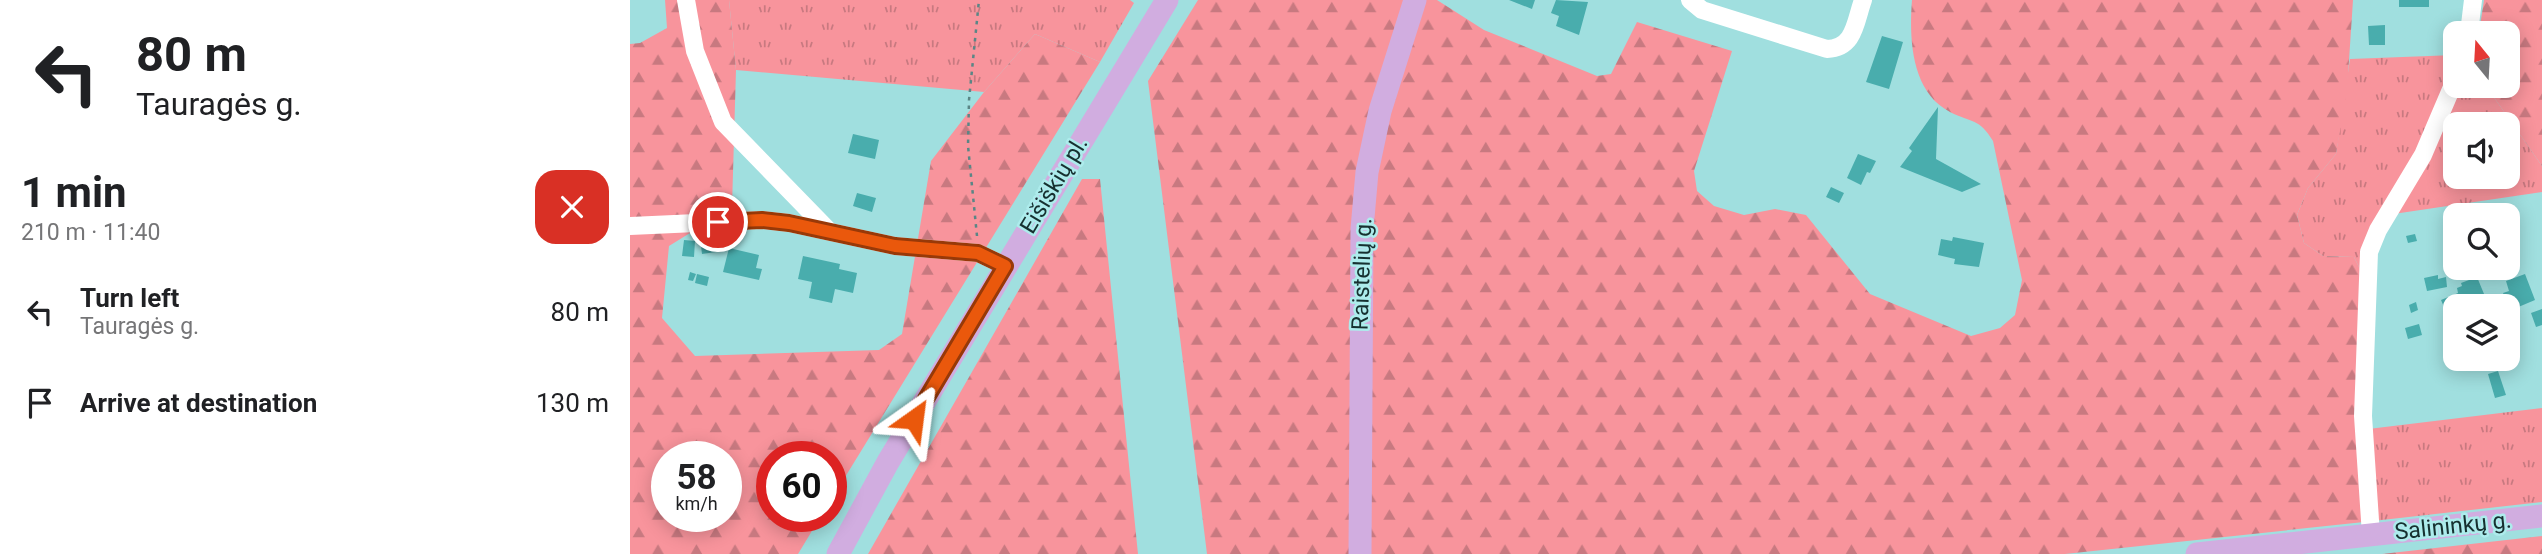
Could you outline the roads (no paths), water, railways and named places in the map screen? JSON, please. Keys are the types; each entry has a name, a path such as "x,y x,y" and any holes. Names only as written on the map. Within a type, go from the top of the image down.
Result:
{"main road":[{"name":"Eišiškių pl.","path":"838,554 888,462 1167,0"},
{"name":"Raistelių g.","path":"1360,554 1360,298 1367,172 1380,111 1415,0"},
{"name":"Salininkų g.","path":"2197,554 2542,516"}],"street":[{"path":"686,0 695,51 723,122 829,231"},
{"path":"1690,0 1702,10 1827,49 1844,46 1850,39 1863,0"},
{"path":"2470,21 2473,0"},
{"path":"2371,535 2364,416 2369,252 2378,230 2423,155 2447,98"},
{"path":"630,226 762,220 895,246 978,253 1005,266"}]}
